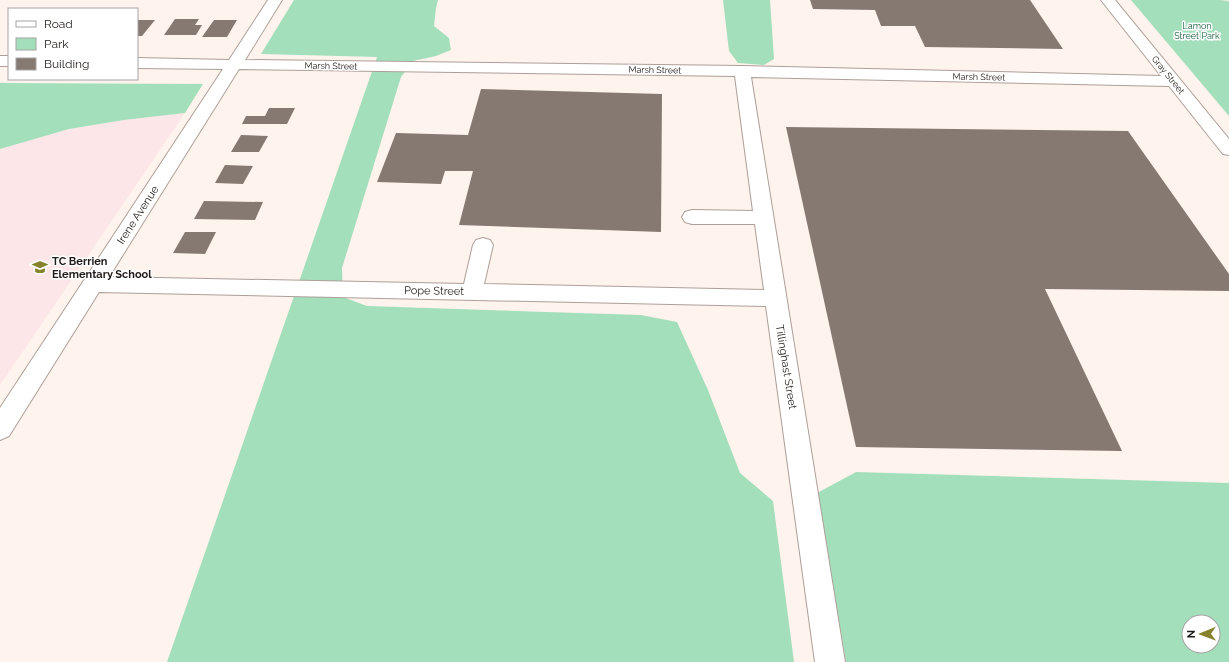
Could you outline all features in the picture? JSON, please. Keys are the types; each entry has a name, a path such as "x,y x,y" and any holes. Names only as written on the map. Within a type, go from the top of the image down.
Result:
{"street":[{"name":"Irene Avenue","path":"0,429 275,0"},
{"name":"Gray Street","path":"1108,0 1229,150"},
{"name":"Marsh Street","path":"138,63 742,72 1174,81"},
{"name":"Tillinghast Street","path":"742,72 830,662"},
{"path":"692,217 763,218"},
{"path":"472,292 483,245"},
{"name":"Pope Street","path":"94,284 775,298"}],"shaded area":[{"name":"TC Berrien Elementary School","path":"185,113 0,385 0,149 69,129 124,120"}],"green space":[{"path":"294,0 438,0 434,26 449,38 451,50 436,56 413,61 401,77 342,268 343,297 367,306 641,315 677,322 708,390 740,473 773,501 794,662 167,662 377,57 261,54"},
{"path":"723,0 770,0 774,59 764,65 738,63 729,51"},
{"name":"Lamon Street Park","path":"1131,0 1229,1 1229,116"},
{"path":"0,83 203,84 185,113 124,120 69,129 0,149"},
{"path":"856,472 1229,483 1229,662 846,662 817,493"}],"building":[{"path":"810,0 1030,0 1063,49 925,47 915,26 881,26 875,10 813,9"},
{"path":"175,19 199,19 195,25 202,25 196,35 164,35"},
{"path":"138,20 155,20 142,36 138,36"},
{"path":"214,20 237,20 227,37 202,37"},
{"path":"481,89 662,94 661,232 459,225 473,171 445,171 441,184 377,182 396,133 468,135"},
{"path":"269,108 295,108 287,124 242,124 246,116 265,116"},
{"path":"786,127 1128,131 1229,274 1229,291 1045,289 1122,451 856,447"},
{"path":"241,135 268,136 259,152 231,152"},
{"path":"225,165 253,166 243,184 215,183"},
{"path":"204,201 263,202 255,220 194,219"},
{"path":"185,232 216,232 205,254 173,253"}],"place":[{"name":"TC Berrien Elementary School","path":"40,267"}]}
